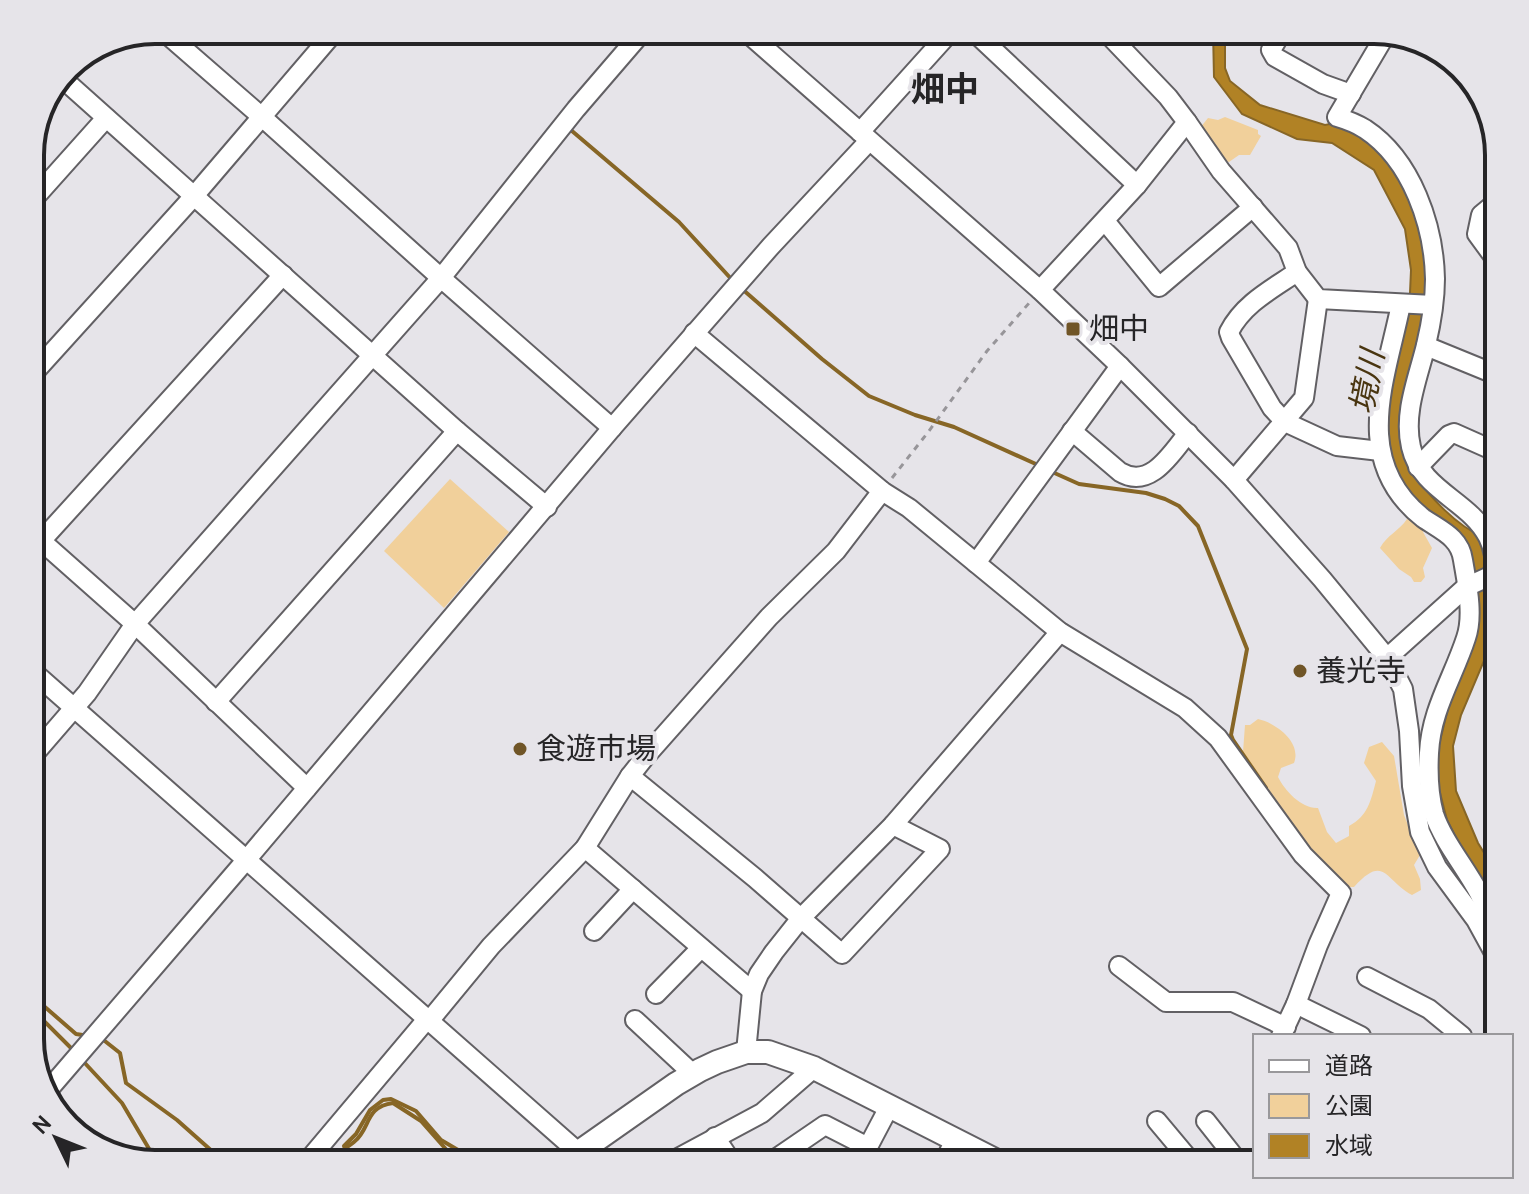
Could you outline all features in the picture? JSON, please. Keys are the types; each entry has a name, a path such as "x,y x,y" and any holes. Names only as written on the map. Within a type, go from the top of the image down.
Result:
{"main road":[{"path":"591,1150 676,1084 717,1062 746,1052 768,1052 814,1068 975,1150"}],"street":[{"path":"178,44 612,428"},
{"path":"44,362 194,196 324,44"},
{"path":"44,743 74,708 135,624 441,278 632,44"},
{"path":"760,44 1040,290 1120,366 1234,480 1387,658 1403,689 1412,786 1420,832 1437,867 1485,936"},
{"path":"54,1084 940,44"},
{"path":"987,44 1137,185"},
{"path":"1117,44 1168,97 1221,171 1288,248 1297,272 1318,299 1304,398 1234,480"},
{"path":"1275,44 1271,50 1275,57 1323,84 1351,94"},
{"path":"1380,45 1337,117 1365,129 1396,158 1421,207 1430,234 1435,282 1426,346 1413,393 1408,432 1411,448 1418,467 1437,489 1469,512 1485,532"},
{"path":"69,85 457,431 547,507"},
{"path":"44,187 106,118"},
{"path":"1040,290 1137,185 1187,122"},
{"path":"1105,221 1159,287 1253,207"},
{"path":"1485,212 1481,215 1477,234 1485,245"},
{"path":"1297,272 1249,304 1234,322 1229,332 1231,338 1272,408 1285,422 1337,446 1380,451"},
{"path":"44,528 283,275"},
{"path":"1318,299 1433,305"},
{"path":"1401,304 1379,400 1380,451 1388,474 1402,498 1456,541 1463,555 1469,619 1466,637 1447,681 1432,729 1429,754 1431,794 1434,815 1485,906"},
{"path":"694,333 882,491 909,508 1060,632 1185,708 1218,738 1303,855 1341,893 1283,1031 1233,1002 1166,1002 1119,966"},
{"path":"1426,346 1485,370"},
{"path":"976,563 1120,366"},
{"path":"216,702 457,431"},
{"path":"1072,431 1120,472 1136,478 1147,476 1162,464 1188,433"},
{"path":"1418,467 1454,433 1485,447"},
{"path":"317,1150 505,931 585,848 630,776 769,617 836,551 882,491"},
{"path":"44,543 135,624 307,788"},
{"path":"1387,658 1466,587 1485,578"},
{"path":"746,1052 752,991 774,952 801,918 893,825 1060,632"},
{"path":"44,681 429,1019 567,1150"},
{"path":"630,776 842,954 940,849 893,825"},
{"path":"585,848 752,991"},
{"path":"594,931 633,889"},
{"path":"656,994 701,948"},
{"path":"1367,977 1429,1009 1460,1034"},
{"path":"1296,1004 1357,1034"},
{"path":"635,1020 693,1074"},
{"path":"692,1150 762,1113 814,1068"},
{"path":"866,1150 889,1107"},
{"path":"1157,1121 1181,1150"},
{"path":"1206,1121 1229,1150"},
{"path":"788,1150 825,1125 857,1150"},
{"path":"715,1137 724,1150"},
{"path":"950,1150 955,1140"}],"path":[{"path":"882,491 987,351 1040,290"}],"green space":[{"path":"1225,117 1258,130 1261,136 1250,155 1239,155 1229,162 1225,161 1200,128 1208,118 1218,120"},
{"path":"450,479 509,532 444,608 384,551"},
{"path":"1407,519 1424,523 1423,532 1432,548 1423,568 1425,577 1421,582 1414,582 1380,548"},
{"path":"1258,719 1279,729 1291,741 1294,763 1281,768 1278,777 1295,798 1306,806 1318,808 1327,832 1336,843 1349,836 1349,826 1368,807 1376,781 1364,763 1369,747 1382,742 1394,756 1404,815 1420,855 1414,865 1421,890 1412,895 1379,871 1364,877 1354,887 1348,887 1298,836 1243,752 1245,725"}],"water":[{"path":"1213,44 1225,44 1225,68 1230,81 1260,105 1325,125 1340,122 1375,144 1401,176 1423,236 1428,283 1407,389 1415,474 1444,510 1463,526 1482,536 1485,547 1485,658 1461,715 1453,746 1456,791 1485,854 1485,895 1447,820 1437,781 1437,753 1455,680 1477,633 1478,609 1471,553 1415,502 1399,478 1386,437 1389,391 1410,293 1411,270 1405,229 1374,170 1332,143 1297,139 1242,114 1214,77"}],"waterway":[{"path":"572,131 679,222 734,282"},
{"path":"741,288 869,396 954,427 1038,465"},
{"path":"1050,471 1079,484 1146,493 1165,499 1179,506 1198,526 1247,649 1231,735 1266,788"},
{"path":"44,1006 76,1034 89,1036"},
{"path":"44,1021 73,1050"},
{"path":"101,1038 120,1053 126,1083 177,1120 211,1150"},
{"path":"82,1060 122,1103 150,1150"},
{"path":"344,1146 356,1134 370,1110 383,1100 391,1099 416,1111 441,1140 458,1150"},
{"path":"342,1150 359,1137 377,1109 393,1103 421,1121 447,1150"}],"place":[{"name":"畑中","path":"1073,329"},
{"name":"養光寺","path":"1300,671"},
{"name":"食遊市場","path":"520,749"}],"district":[{"name":"畑中","path":"945,89"}],"water label":[{"name":"境川","path":"1367,382"}]}
